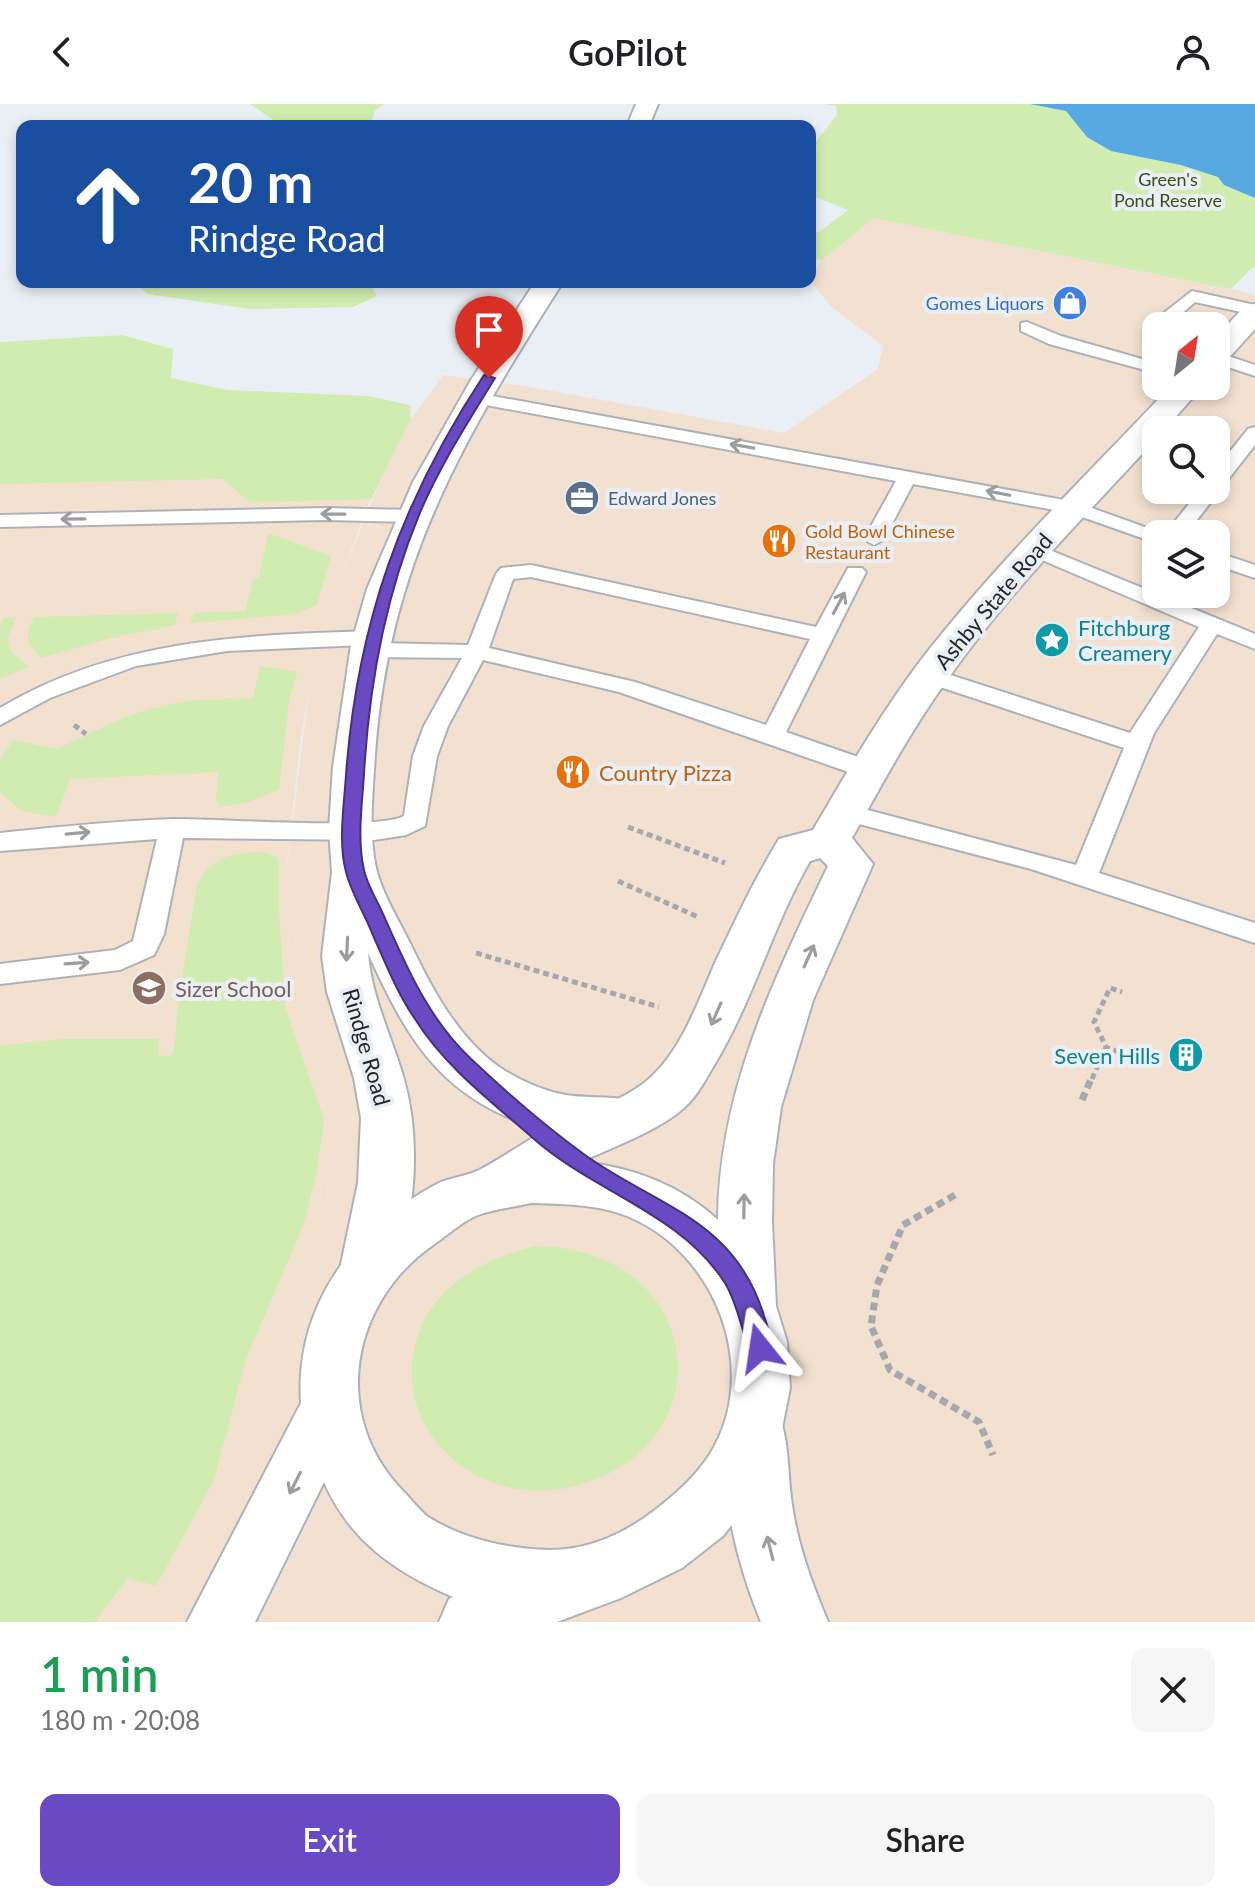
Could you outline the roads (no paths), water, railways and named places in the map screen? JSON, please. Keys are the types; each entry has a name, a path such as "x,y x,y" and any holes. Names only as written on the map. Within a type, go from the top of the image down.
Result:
{"main road":[{"name":"Rindge Road","path":"368,1269 383,1204 388,1132 383,1094 349,990 345,954 360,702 371,644 411,516 445,449 545,288"},
{"path":"1230,340 1255,311"},
{"name":"Ashby State Road","path":"837,826 930,676 996,592 1175,400"},
{"path":"492,1188 553,1131 625,1118 668,1092 708,1033 773,886 794,850 837,826 851,864 778,1031 749,1142 744,1214 751,1312 760,1348 761,1375 755,1428 758,1500 774,1566 795,1622"},
{"name":"Rindge Road","path":"353,851 396,968 422,1015 477,1077 553,1131 591,1171 647,1201"},
{"path":"751,1312 734,1276 710,1246 680,1220 647,1201 610,1188 570,1181 531,1181 492,1188 457,1200 423,1219 393,1241 368,1269 348,1301 334,1336 327,1374 328,1412 338,1450 356,1488 382,1522 501,1618 642,1558 692,1523 714,1503 739,1466 755,1428"},
{"path":"220,1622 328,1412"},
{"path":"418,1549 459,1568 503,1580 551,1582 599,1574"}],"lane":[{"path":"1174,312 1192,296 1255,311"},
{"path":"1027,327 1055,340 1142,340"},
{"path":"1230,361 1255,371"},
{"path":"476,398 1075,508 1142,532"},
{"path":"1230,464 1255,433"},
{"path":"874,539 908,476"},
{"path":"1186,520 1199,504"},
{"path":"0,521 325,514 411,516"},
{"path":"1035,550 1255,642"},
{"path":"1230,563 1255,572"},
{"path":"0,842 172,828 353,851 399,830 416,820 425,756 432,736 476,653 503,578 519,570 822,635"},
{"path":"772,735 855,572"},
{"path":"1084,877 1137,744 1212,624"},
{"path":"0,718 61,683 168,652 213,645 371,644 476,653 556,668 772,735 869,770"},
{"path":"930,676 1137,744"},
{"path":"837,826 1084,877 1255,933"},
{"path":"0,974 120,960 134,956 144,948 150,934 172,828"}],"water":[{"path":"1030,104 1255,104 1255,198 1224,185 1218,177 1181,165 1111,151 1087,137 1066,111"}],"place":[{"name":"Gomes Liquors","path":"1070,303"},
{"name":"Edward Jones","path":"582,498"},
{"name":"Gold Bowl Chinese Restaurant","path":"779,541"},
{"name":"Fitchburg Creamery","path":"1052,640"},
{"name":"Country Pizza","path":"573,772"},
{"name":"Sizer School","path":"149,988"},
{"name":"Seven Hills","path":"1186,1055"}],"park label":[{"name":"Green's Pond Reserve","path":"1168,189"}]}
